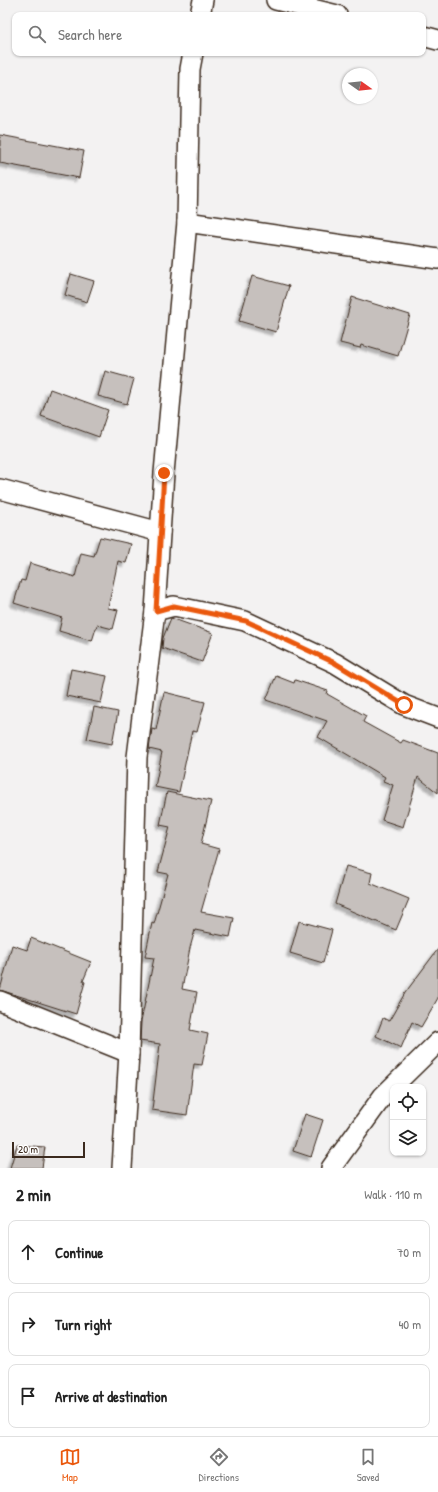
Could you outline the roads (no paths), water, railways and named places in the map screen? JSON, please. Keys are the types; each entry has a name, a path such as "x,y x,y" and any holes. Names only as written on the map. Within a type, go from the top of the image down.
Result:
{"street":[{"path":"201,12 203,0"},
{"path":"276,0 325,12"},
{"path":"426,37 438,40"},
{"path":"122,1168 129,1052 137,757 156,611 160,532 186,222 190,69 192,56"},
{"path":"186,222 438,259"},
{"path":"0,489 160,532"},
{"path":"156,611 174,606 246,621 335,663 404,705 438,718"},
{"path":"0,1001 129,1052"},
{"path":"331,1168 383,1096 438,1042"}]}
